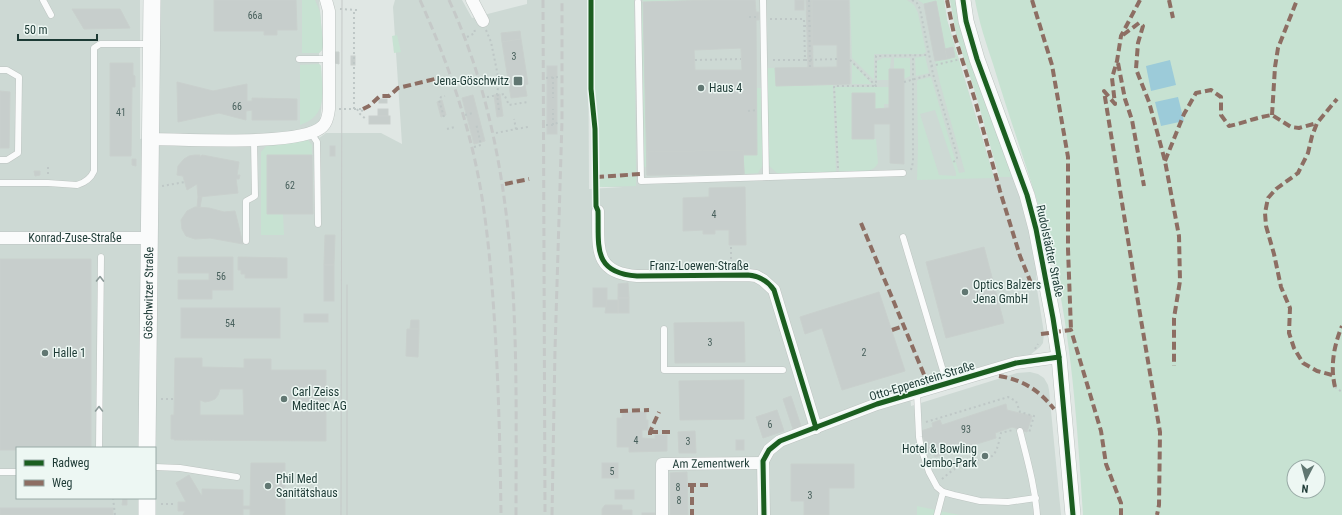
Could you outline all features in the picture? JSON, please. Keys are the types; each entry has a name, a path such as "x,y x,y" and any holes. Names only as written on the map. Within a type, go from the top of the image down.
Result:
{"main road":[{"name":"Göschwitzer Straße","path":"147,447 152,0"}],"street":[{"path":"151,139 254,140 311,133 324,125 328,116 329,59 329,11 326,0"},
{"path":"472,0 483,21"},
{"name":"Rudolstädter Straße","path":"963,0 966,21 977,59 1027,195 1034,222 1052,308 1059,357 1073,515"},
{"name":"Franz-Loewen-Straße","path":"598,211 600,255 606,265 614,272 637,276 748,275 759,277 772,286 782,314 816,428"},
{"name":"Konrad-Zuse-Straße","path":"0,238 150,238"},
{"name":"Otto-Eppenstein-Straße","path":"763,463 769,450 780,442 877,404 1016,363 1059,357"},
{"path":"763,463 764,515"},
{"name":"Am Zementwerk","path":"662,515 662,464 763,463"}],"lane":[{"path":"43,0 50,15"},
{"path":"763,0 766,177"},
{"path":"638,2 641,181 903,173"},
{"path":"0,182 77,185 82,184 89,178 94,170 94,48 100,44 152,44"},
{"path":"299,59 329,59"},
{"path":"0,70 7,70 19,77 18,153 7,160 0,160"},
{"path":"311,133 317,142 318,224"},
{"path":"246,241 246,201 255,196 254,140"},
{"path":"903,237 947,384"},
{"path":"99,447 100,257"},
{"path":"664,329 664,370 783,370"},
{"path":"917,393 921,448 935,485 943,492 966,498 994,502 1008,502 1036,498"},
{"path":"1020,431 1036,498 1037,515"},
{"path":"156,467 180,468 237,477"},
{"path":"0,472 16,472"},
{"path":"937,515 943,492"}],"path":[{"path":"809,0 811,26 810,68"},
{"path":"912,0 917,3 920,9 933,74 957,155 957,159 952,163"},
{"path":"337,9 357,10"},
{"path":"354,10 355,109 367,120"},
{"path":"763,19 804,19 805,60"},
{"path":"483,21 491,42 498,81 496,94 499,111"},
{"path":"804,26 811,26"},
{"path":"876,86 876,56 929,55"},
{"path":"903,173 911,171 913,162 913,56"},
{"path":"763,60 837,59"},
{"path":"931,66 961,59"},
{"path":"695,60 741,60"},
{"path":"850,60 876,86"},
{"path":"904,82 933,74"},
{"path":"546,78 559,77"},
{"path":"553,78 553,98"},
{"path":"838,175 834,86 876,86"},
{"path":"487,97 496,94 504,94 509,105 528,102"},
{"path":"444,117 439,100 441,97 445,96"},
{"path":"340,108 363,109 360,114"},
{"path":"552,125 553,109"},
{"path":"465,115 473,113"},
{"path":"514,118 516,129"},
{"path":"546,125 552,125 559,122"},
{"path":"474,146 481,145 476,123"},
{"path":"448,129 454,127"},
{"path":"496,133 528,127"},
{"path":"160,186 185,182"},
{"path":"731,247 731,260"},
{"path":"1335,387 1342,392"},
{"path":"918,421 928,421 1008,397 1016,401 1020,412 1034,416 1030,434 1013,430 1002,433 992,456 989,458 982,458 967,462 935,485"},
{"path":"158,398 174,399"},
{"path":"113,499 115,515"},
{"path":"150,506 176,504"}],"shaded area":[{"path":"0,0 140,0 140,139 156,136 158,0 319,0 323,45 322,50 319,53 322,97 319,138 326,133 381,133 402,144 393,7 395,0 462,0 472,18 527,4 527,0 588,0 589,189 623,187 602,187 595,0 944,0 947,20 994,177 1014,177 1024,203 1036,269 1037,289 1044,333 1043,343 1030,355 910,392 911,406 1017,373 1030,372 1038,374 1044,378 1049,390 1061,515 0,515"}],"green space":[{"path":"302,0 315,0 320,12 323,45 322,50 319,53 302,53"},
{"path":"594,0 634,0 636,173 598,175 597,130 592,90"},
{"path":"643,0 694,0 643,3 647,167 642,167 641,3"},
{"path":"850,0 907,0 914,5 918,13 926,52 923,54 874,54 874,80 852,58"},
{"path":"918,0 944,0 947,20 994,178 917,180 917,82 918,80 931,77 959,173 965,172 935,61 955,57 953,47 945,49 936,2 924,4","holes":["935,110 956,176 939,175 920,114"]},
{"path":"950,0 958,0 1014,177 999,177 976,95 956,34"},
{"path":"975,0 1342,0 1342,515 1083,515 1072,372 1055,266 1040,210 981,24"},
{"path":"397,35 401,52 394,53 392,36"},
{"path":"925,56 929,73 916,76 915,58"},
{"path":"883,58 891,58 889,80 877,80 877,61"},
{"path":"894,58 910,58 910,76 904,79 904,69 894,69"},
{"path":"852,63 872,84 852,84"},
{"path":"319,64 321,66 322,93 320,109 309,121 300,125 300,65"},
{"path":"766,68 775,68 776,86 833,85 836,172 781,174 777,173 769,166"},
{"path":"835,87 889,87 889,104 884,104 884,108 875,109 875,93 852,93 852,139 876,139 878,163 871,170 866,172 839,172"},
{"path":"756,88 761,88 763,165 758,173 744,174 743,155 757,154"},
{"path":"308,140 312,145 312,155 267,156 267,214 283,214 284,235 261,235 261,152 267,145"},
{"path":"636,176 636,186 598,187 597,178"},
{"path":"917,506 959,515 917,515"}],"water":[{"path":"1170,60 1176,85 1151,91 1146,66"},
{"path":"1178,97 1184,121 1161,126 1155,102"}],"building":[{"path":"214,0 296,0 297,30 277,30 277,35 264,35 264,31 214,31"},
{"name":"Haus 4","path":"755,0 756,12 759,12 759,20 756,20 757,155 743,155 744,174 647,175 643,2","holes":["741,48 742,70 695,70 694,50"]},
{"path":"795,0 804,0 804,10 795,10"},
{"path":"806,0 812,0 813,68 808,68"},
{"path":"812,0 849,0 850,84 776,86 775,68 837,67 837,45 812,45"},
{"path":"936,1 947,59 935,61 924,4"},
{"path":"72,9 120,9 130,28 84,29"},
{"path":"520,31 521,39 502,42 501,33"},
{"path":"521,39 528,84 525,85 527,96 511,98 502,42"},
{"path":"953,47 955,57 947,59 945,49"},
{"path":"335,52 339,52 339,64 335,63"},
{"path":"351,56 355,56 355,65 351,65"},
{"path":"110,63 133,63 135,87 132,87 131,156 110,156"},
{"path":"547,66 557,66 557,134 547,134"},
{"path":"889,69 904,69 904,164 890,163 890,124 874,124 874,139 852,139 852,93 875,93 875,109 889,108"},
{"path":"177,82 213,91 247,84 247,101 252,101 252,98 297,99 297,120 252,120 252,110 246,111 246,120 219,113 178,122"},
{"path":"0,91 10,92 9,148 0,148"},
{"path":"500,94 503,116 497,117 494,95"},
{"path":"473,95 485,141 474,144 462,98"},
{"path":"379,99 387,99 387,103 379,103"},
{"path":"442,100 446,115 441,117 437,102"},
{"path":"378,109 388,109 388,116 378,116"},
{"path":"369,116 390,116 390,124 369,124"},
{"path":"330,146 335,146 335,156 330,156"},
{"path":"743,150 744,174 647,175 647,152"},
{"path":"195,155 239,162 237,175 240,175 239,179 236,179 238,193 198,197 197,184 187,190 183,176 177,175 178,166 184,159"},
{"path":"267,155 312,155 313,214 267,214"},
{"path":"132,159 136,159 136,166 132,165"},
{"path":"34,171 40,171 40,175 35,176"},
{"path":"745,187 746,245 729,245 729,230 715,230 715,234 703,234 703,230 683,231 683,198 709,197 709,188"},
{"path":"202,196 200,207 197,208 198,197"},
{"path":"195,207 209,208 224,212 235,211 243,244 210,238 195,239 186,236 182,229 181,220 187,211"},
{"path":"325,235 335,235 334,265 324,265"},
{"name":"Optics Balzers Jena GmbH","path":"984,247 1004,323 946,338 926,262"},
{"path":"178,257 233,257 233,290 212,290 212,299 178,299 178,280 209,280 209,273 178,273"},
{"path":"238,257 287,258 287,278 245,278 245,274 241,274 241,270 238,270"},
{"name":"Halle 1","path":"0,259 91,259 91,447 16,447 16,450 0,450"},
{"path":"324,265 334,265 334,301 324,301"},
{"path":"628,283 629,298 618,298 618,284"},
{"path":"593,288 607,288 607,307 593,307"},
{"path":"879,292 905,371 842,390 822,328 805,334 800,317"},
{"path":"618,298 629,298 629,313 618,313"},
{"path":"607,300 618,300 618,313 605,313"},
{"path":"181,308 280,308 280,338 181,338"},
{"path":"304,314 328,314 328,322 304,322"},
{"path":"411,320 419,320 419,329 410,329"},
{"path":"744,322 745,362 675,363 674,323"},
{"path":"407,329 419,329 418,357 406,356"},
{"name":"Carl Zeiss Meditec AG","path":"175,358 202,358 202,367 244,368 244,359 271,359 271,370 326,370 326,441 174,440 171,439 171,415 174,415","holes":["220,389 243,389 244,415 200,415 200,400 205,402 215,399"]},
{"path":"744,380 744,419 680,420 679,381"},
{"path":"791,396 801,426 793,429 783,399"},
{"path":"1006,404 1007,410 1032,416 1027,432 1012,427 995,433 996,438 935,457 933,451 928,452 921,431 933,427 932,423 940,420 942,425"},
{"path":"777,410 784,431 763,438 756,417"},
{"path":"622,412 646,412 648,430 642,430 642,438 655,439 655,435 667,435 667,451 629,452 629,447 617,447 617,418 622,418"},
{"path":"695,431 696,453 679,453 678,432"},
{"path":"736,440 744,440 744,450 736,450"},
{"name":"Phil Med Sanitätshaus","path":"251,463 285,463 285,515 250,515 250,509 243,509 243,515 183,515 185,511 178,511 178,502 186,502 176,483 189,475 201,495 202,489 243,490 243,506 250,506"},
{"path":"602,463 618,463 618,478 602,478"},
{"path":"791,464 854,464 854,488 829,488 829,515 804,515 804,501 791,501"},
{"path":"687,472 688,515 670,515 670,473"},
{"path":"615,490 634,490 634,499 615,499"},
{"path":"123,499 127,499 127,505 122,505"},
{"path":"605,505 622,505 622,510 632,510 632,515 602,515 602,509"},
{"path":"0,508 113,508 113,515 0,515"},
{"path":"642,513 655,513 655,515 642,515"}],"tram line":[{"path":"341,515 342,0"},
{"path":"347,285 347,515"}],"railway":[{"path":"420,0 438,42 461,108 473,152 483,202 490,258 496,343 501,515"},
{"path":"449,0 473,62 491,124 503,188 510,253 514,318 516,384 516,515"},
{"path":"543,0 545,515"},
{"path":"552,515 562,121 562,0"}],"marked path":[{"path":"947,0 954,34 975,100 1000,191 1020,256 1033,288"},
{"path":"1032,0 1052,65 1068,157 1068,249 1071,330"},
{"path":"1140,0 1121,36 1117,61 1112,78 1115,104 1104,91 1160,432 1159,505 1157,515"},
{"path":"1169,0 1173,18"},
{"path":"1272,115 1275,67 1278,48 1297,0"},
{"path":"1123,35 1139,23 1143,26 1138,43 1136,69 1149,102 1165,161 1179,236 1180,281 1174,318 1174,366"},
{"path":"1118,63 1125,99 1132,120 1144,186"},
{"path":"363,109 369,106 380,96 389,96 398,88 439,78"},
{"path":"1165,161 1184,114 1196,93 1211,90 1221,97 1221,115 1229,126 1272,115 1291,127 1299,128 1317,123"},
{"path":"1332,375 1317,371 1303,363 1294,348 1289,333 1290,308 1281,287 1266,226 1265,213 1268,198 1276,189 1298,173 1308,153 1317,123 1337,99"},
{"path":"596,177 641,174"},
{"path":"505,184 529,179"},
{"path":"861,223 930,389"},
{"path":"892,330 904,326"},
{"path":"1335,387 1333,363 1337,341 1342,326"},
{"path":"1041,334 1071,330 1101,431 1106,464 1121,503 1121,515"},
{"path":"999,376 1016,380 1030,387 1042,396 1054,409"},
{"path":"620,411 649,410"},
{"path":"650,435 659,412"},
{"path":"650,432 674,432"},
{"path":"688,485 708,485"},
{"path":"692,485 692,515"}],"cycle path":[{"path":"591,0 591,89 595,129 596,206 598,211 598,236 601,256 612,270 622,274 637,276 748,275 756,276 766,282 774,290 816,428"},
{"path":"963,0 966,21 977,59 1027,195 1036,229 1059,357 1073,515"},
{"path":"764,515 763,461 769,450 780,441 877,404 1016,363 1059,357"}],"place":[{"name":"Jena-Göschwitz","path":"518,81"},
{"name":"Haus 4","path":"701,88"},
{"name":"Optics Balzers Jena GmbH","path":"965,292"},
{"name":"Halle 1","path":"45,353"},
{"name":"Carl Zeiss Meditec AG","path":"284,399"},
{"name":"Hotel & Bowling Jembo-Park","path":"985,456"},
{"name":"Phil Med Sanitätshaus","path":"268,486"}]}
